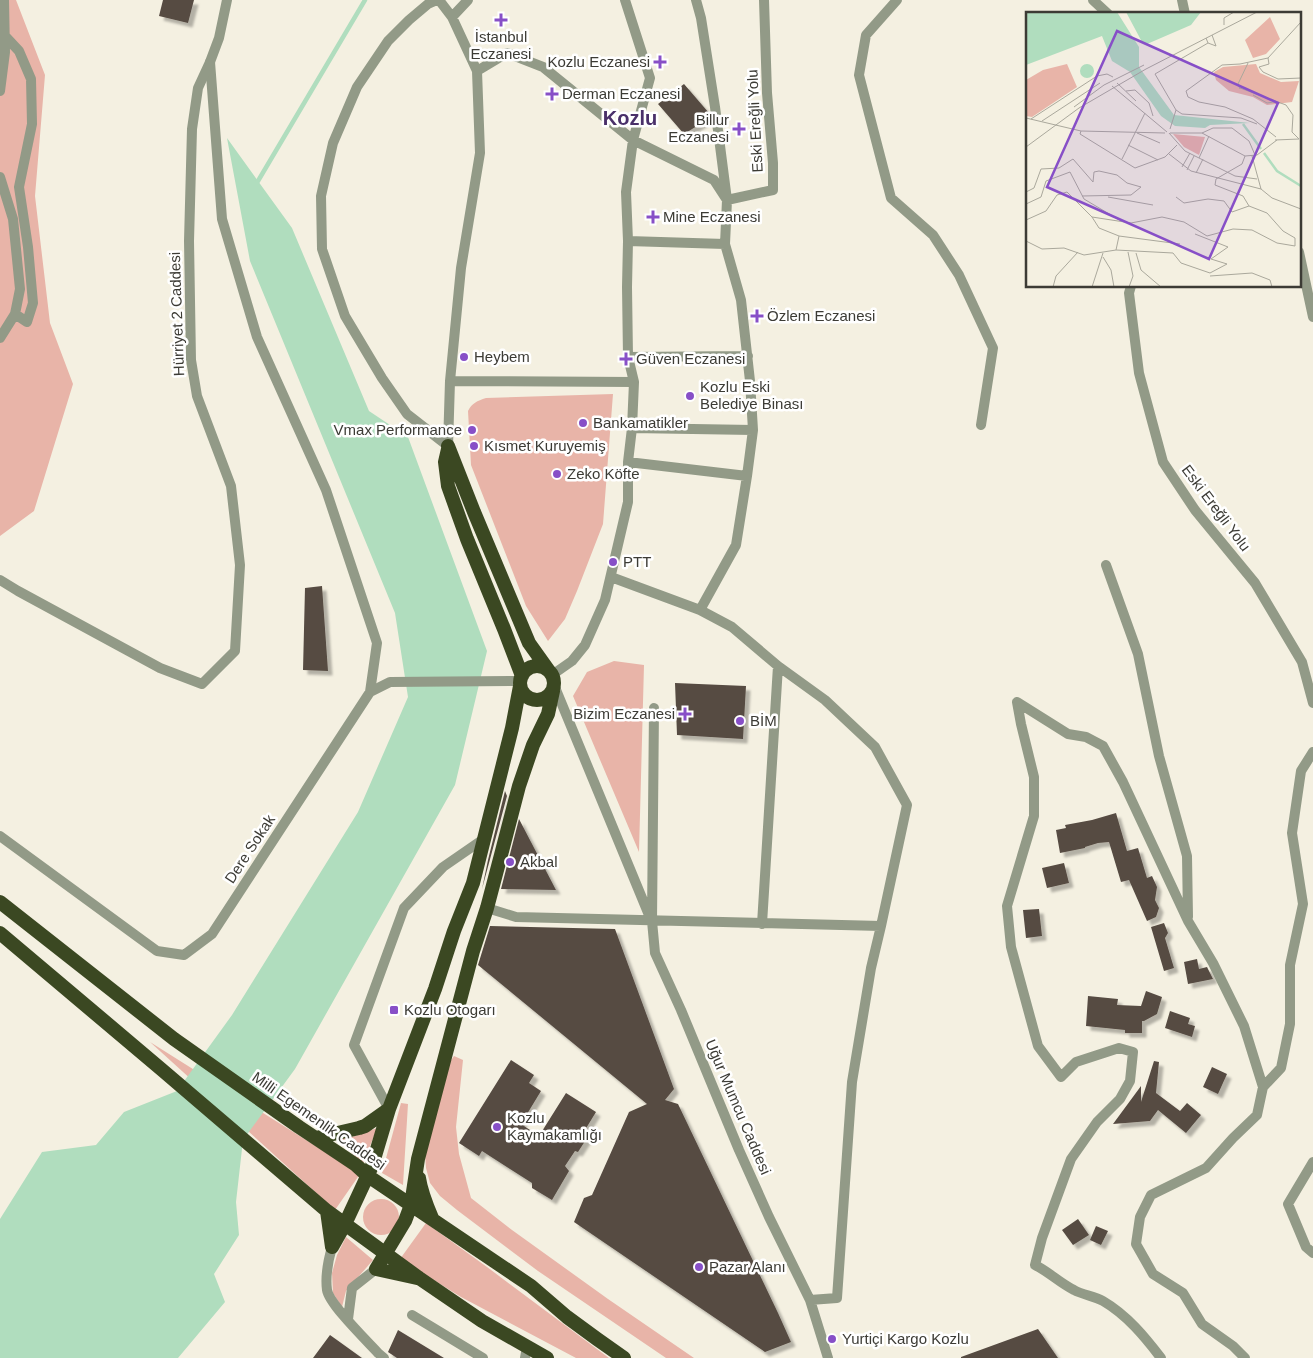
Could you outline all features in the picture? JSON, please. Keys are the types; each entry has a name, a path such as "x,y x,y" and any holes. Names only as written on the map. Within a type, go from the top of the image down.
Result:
{"highway":[{"path":"448,446 445,462 448,486 467,539 504,628 521,681 522,691 525,696 535,700 545,698 552,680"},
{"path":"419,1278 376,1269 386,1254 411,1205 418,1159 473,951 487,908 518,786 532,745 548,714 552,680 529,643 448,446"},
{"path":"332,1247 368,1176 389,1108 473,883 512,728 521,681 525,671 534,666 544,668 552,680"},
{"name":"Milli Egemenlik Caddesi","path":"0,902 174,1039 356,1165 368,1176 532,1286 596,1340 624,1358"},
{"path":"0,933 327,1211 526,1353 547,1358"},
{"path":"316,1138 365,1126 389,1108"},
{"path":"418,1159 421,1188 432,1218"},
{"path":"327,1211 332,1247"}],"street":[{"path":"0,91 5,52 4,0"},
{"name":"Hürriyet 2 Caddesi","path":"0,580 160,668 202,684 235,651 240,564 230,486 197,396 191,360 190,241 192,129 198,88 219,38 227,0"},
{"path":"438,0 452,17 477,71 480,153 461,268 450,381 448,446 407,414 382,378 345,316 322,249 321,196 333,143 357,87 388,41 428,4 438,0"},
{"path":"452,17 468,0"},
{"path":"625,0 650,78 634,140 626,192 628,357 634,382 628,462 628,502 605,600 585,645 552,680 652,921"},
{"path":"696,0 701,18 715,107 727,200 725,244 741,300 752,403 752,430 747,476 736,545 700,610"},
{"name":"Eski Ereğli Yolu","path":"727,200 773,190 764,0"},
{"path":"897,0 866,34 860,75 891,198 933,235 959,275 993,348 981,425"},
{"path":"1093,0 1106,12"},
{"path":"5,36 19,51 31,79 32,124 19,187 28,247 33,303 27,322 14,314"},
{"path":"477,71 507,52 543,66 634,140 714,180 727,200"},
{"path":"210,62 222,219 257,337 326,490 377,643 370,692"},
{"path":"0,177 13,219 20,289 14,314 0,338"},
{"path":"628,241 725,244"},
{"path":"1300,257 1313,317"},
{"name":"Eski Ereğli Yolu","path":"1130,288 1129,292 1139,373 1163,462 1195,510 1255,583 1302,662 1313,703"},
{"path":"628,357 748,356"},
{"path":"450,381 634,382"},
{"path":"632,428 752,430"},
{"path":"628,462 747,476"},
{"path":"1106,565 1138,654 1159,756 1187,856 1188,921"},
{"path":"611,577 700,610 732,628 778,666 825,700 875,747 907,805 871,968 852,1082 837,1298 810,1300"},
{"path":"762,924 778,666"},
{"path":"370,692 390,682 521,681"},
{"name":"Dere Sokak","path":"0,836 156,951 184,954 212,934 370,692"},
{"path":"1160,1358 1143,1335 1120,1313 1102,1301 1074,1290 1035,1265 1042,1238 1071,1159 1098,1122 1120,1099 1130,1082 1133,1052 1120,1048 1076,1062 1062,1077 1038,1046 1011,947 1007,906 1034,816 1034,778 1020,724 1017,702 1068,734 1086,737 1103,746 1123,782 1188,921 1244,1026 1263,1086 1257,1116 1233,1138 1206,1168 1152,1195 1140,1217 1136,1244 1153,1274 1183,1293 1202,1324 1233,1346 1246,1358"},
{"path":"652,921 654,708"},
{"path":"1263,1086 1281,1068 1290,1024 1290,966 1303,904 1292,833 1300,771 1313,752"},
{"path":"389,1108 354,1045 404,908 443,868 485,838"},
{"path":"487,908 516,918 881,926"},
{"name":"Uğur Mumcu Caddesi","path":"652,921 655,953 681,1010 757,1192 810,1300 828,1358"},
{"path":"1313,1162 1288,1204 1306,1247 1313,1253"},
{"path":"332,1247 326,1271 327,1292 340,1311 378,1354 384,1358"},
{"path":"348,1319 352,1288 376,1269"},
{"path":"412,1315 483,1358"}],"shaded area":[{"path":"0,0 16,0 45,75 35,196 50,323 73,384 34,511 0,536"},
{"path":"227,138 292,228 369,411 408,437 487,651 455,785 295,1069 243,1140 236,1202 239,1235 214,1274 225,1302 178,1358 0,1358 0,1219 42,1152 96,1145 124,1112 177,1091 232,1015 358,812 408,697 395,613 250,261"},
{"path":"613,394 603,524 565,619 548,641 526,606 471,465 468,411 475,403 486,398"},
{"path":"614,661 644,665 639,852 573,696 587,672"},
{"path":"150,1042 360,1174 335,1210"},
{"path":"454,1056 463,1060 456,1127 459,1154 471,1198 608,1299 694,1358 666,1358 538,1271 440,1196 430,1183 425,1154 448,1065"},
{"path":"401,1103 408,1104 403,1185 382,1173"},
{"path":"377,1128 363,1164 335,1137 352,1137"},
{"path":"381,1199 394,1204 399,1217 394,1230 381,1235 368,1230 363,1217 368,1204"},
{"path":"426,1223 609,1358 576,1358 461,1297 400,1259"},
{"path":"346,1237 373,1260 346,1291 342,1307 333,1293 332,1273 337,1255"}],"building":[{"path":"163,0 194,0 188,23 159,16"},
{"path":"684,84 709,113 710,118 684,134 658,104"},
{"path":"322,586 328,671 303,670 305,588"},
{"path":"675,683 746,686 743,739 677,735"},
{"path":"505,791 507,796 482,889 488,860"},
{"path":"1116,813 1127,851 1138,848 1147,878 1152,876 1157,887 1155,900 1159,908 1156,917 1147,921 1129,880 1121,882 1109,842 1060,853 1056,830 1066,828 1065,825"},
{"path":"519,819 556,890 501,889"},
{"path":"1064,863 1069,883 1047,888 1042,868"},
{"path":"1039,909 1042,936 1026,938 1023,910"},
{"path":"1164,923 1168,933 1165,938 1174,968 1164,971 1151,927"},
{"path":"490,926 615,929 674,1089 665,1100 678,1104 791,1342 765,1352 574,1222 584,1198 592,1195 629,1112 647,1104 478,965"},
{"path":"1197,959 1199,969 1207,967 1213,979 1188,984 1184,962"},
{"path":"1146,991 1162,997 1157,1014 1142,1021 1142,1033 1125,1033 1125,1030 1086,1026 1088,996 1118,999 1117,1005 1141,1006"},
{"path":"1170,1011 1190,1018 1188,1024 1195,1026 1192,1037 1165,1028"},
{"name":"Kozlu Kaymakamlığı","path":"511,1060 534,1075 529,1083 541,1091 521,1124 539,1136 566,1093 596,1112 585,1130 589,1135 578,1152 575,1151 565,1166 569,1171 552,1200 532,1188 532,1183 482,1151 479,1156 459,1143"},
{"path":"1154,1061 1159,1062 1156,1093 1180,1111 1187,1103 1201,1115 1186,1133 1158,1110 1150,1121 1113,1124 1141,1086 1141,1102"},
{"path":"1212,1067 1227,1074 1218,1094 1203,1087"},
{"path":"1078,1219 1089,1235 1073,1245 1062,1230"},
{"path":"1096,1226 1108,1231 1101,1245 1090,1240"},
{"path":"1038,1329 1058,1358 961,1358 961,1357"},
{"path":"398,1330 444,1358 397,1358 388,1352"},
{"path":"330,1335 362,1358 313,1358"}],"waterway":[{"path":"258,181 365,0"}],"place":[{"name":"İstanbul Eczanesi","path":"501,20"},
{"name":"Kozlu Eczanesi","path":"660,62"},
{"name":"Derman Eczanesi","path":"552,94"},
{"name":"Billur Eczanesi","path":"739,129"},
{"name":"Mine Eczanesi","path":"653,217"},
{"name":"Özlem Eczanesi","path":"757,316"},
{"name":"Heybem","path":"464,357"},
{"name":"Güven Eczanesi","path":"626,359"},
{"name":"Kozlu Eski Belediye Binası","path":"690,396"},
{"name":"Bankamatikler","path":"583,423"},
{"name":"Vmax Performance","path":"472,430"},
{"name":"Kısmet Kuruyemiş","path":"474,446"},
{"name":"Zeko Köfte","path":"557,474"},
{"name":"PTT","path":"613,562"},
{"name":"Bizim Eczanesi","path":"685,714"},
{"name":"BİM","path":"740,721"},
{"name":"Akbal","path":"510,862"},
{"name":"Kozlu Otogarı","path":"394,1010"},
{"name":"Kozlu Kaymakamlığı","path":"497,1127"},
{"name":"Pazar Alanı","path":"699,1267"},
{"name":"Yurtiçi Kargo Kozlu","path":"832,1339"}],"district":[{"name":"Kozlu","path":"630,118"}]}
